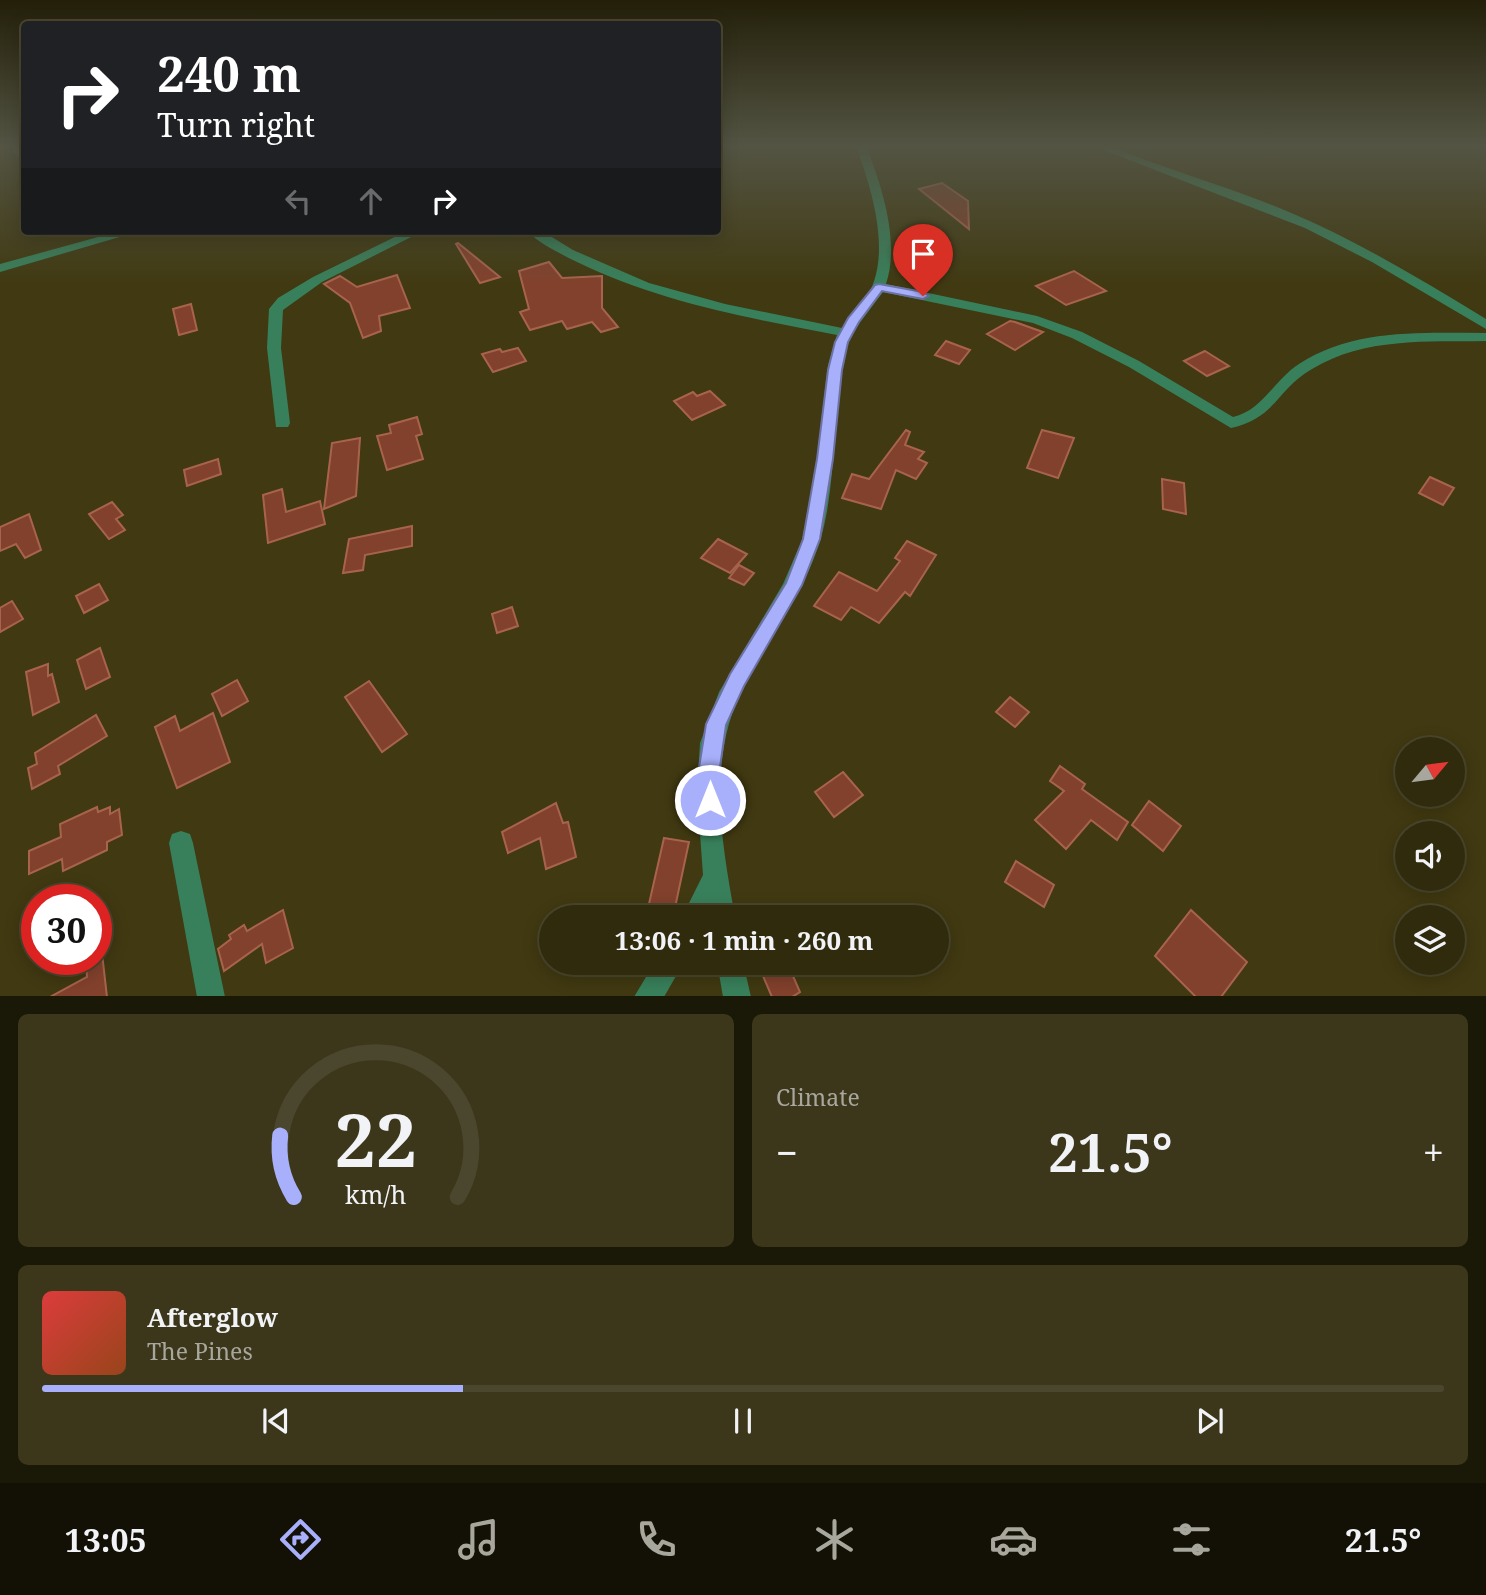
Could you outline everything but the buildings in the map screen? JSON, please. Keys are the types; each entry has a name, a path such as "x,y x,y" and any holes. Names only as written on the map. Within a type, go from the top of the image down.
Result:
{"street":[{"path":"720,905 715,878 709,774 716,724 750,658 794,585 811,539 825,459 835,370 846,333 879,287 885,254 876,192"},
{"path":"1228,192 1306,223 1376,259 1486,325"},
{"path":"0,268 120,235"},
{"path":"282,423 274,341 275,310 282,300 303,287 409,235"},
{"path":"540,235 603,270 681,297 846,333"},
{"path":"879,287 1037,320 1077,335 1135,364 1231,423 1248,417 1270,402 1300,369 1318,360 1389,339 1486,337"},
{"path":"181,843 211,996"},
{"path":"701,905 715,878"},
{"path":"648,996 662,975"},
{"path":"733,975 737,996"}],"route":[{"path":"710,800 709,774 716,724 768,624 794,585 811,539 820,494 835,370 841,342 879,287 923,296"}]}
